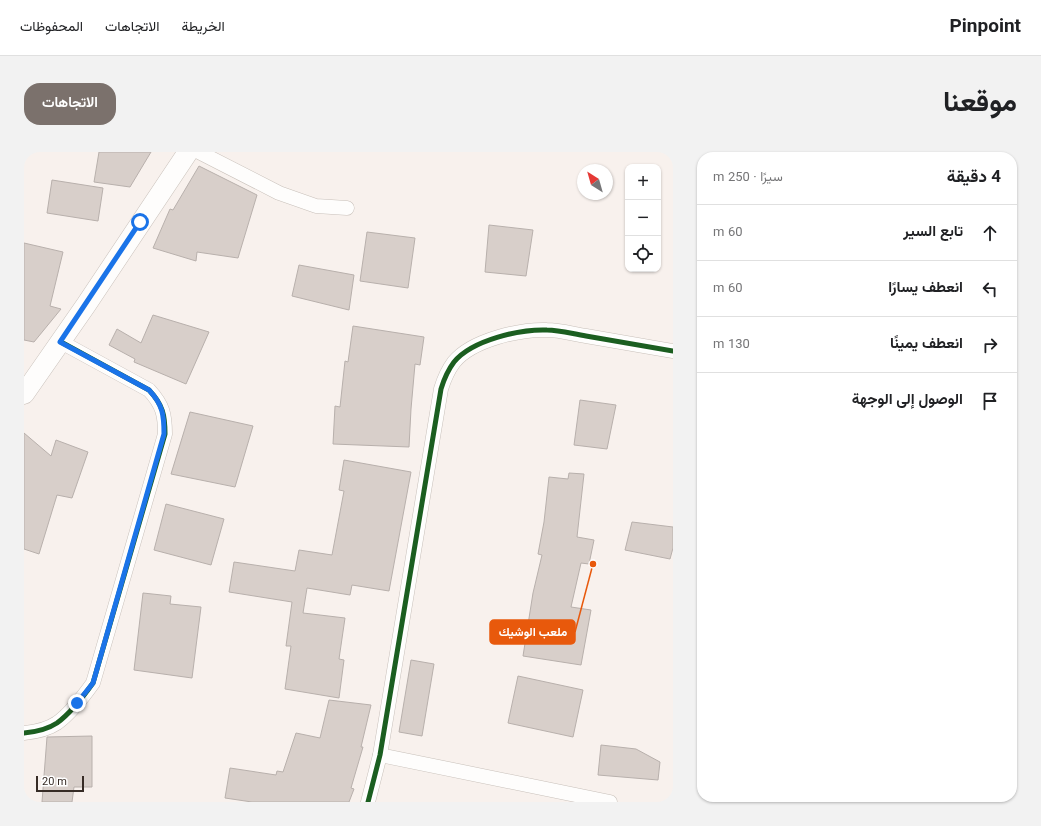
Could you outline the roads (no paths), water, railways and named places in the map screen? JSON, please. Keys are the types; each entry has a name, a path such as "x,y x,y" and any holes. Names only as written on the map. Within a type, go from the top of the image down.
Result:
{"main road":[{"path":"24,394 188,152"}],"street":[{"path":"199,152 279,193 316,206 347,208"},
{"path":"368,802 380,755 441,389 446,374 455,361 481,343 513,333 547,330 673,351"},
{"path":"24,733 36,731 56,724 68,713 93,683 164,434 164,416 157,399 149,390 60,342"},
{"path":"380,755 610,802"}],"place":[{"name":"ملعب الوشيك","path":"593,564"}]}
